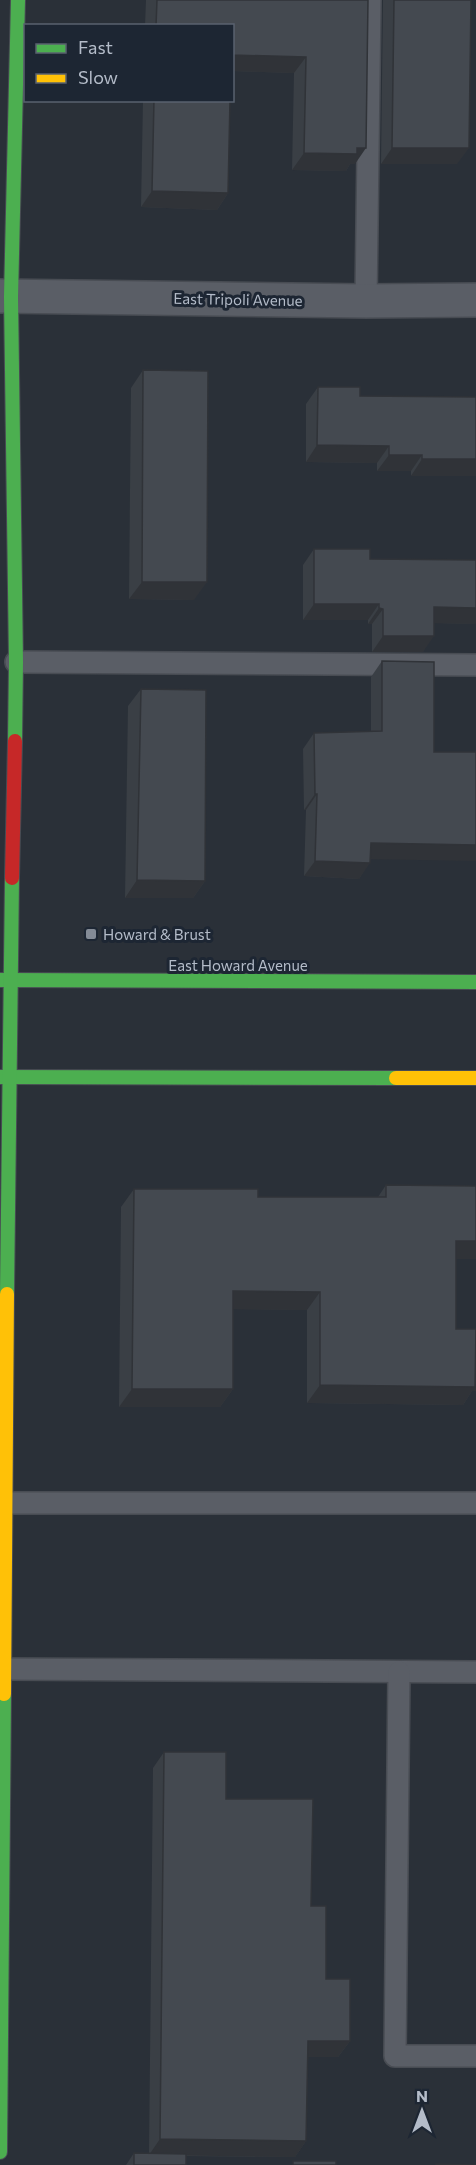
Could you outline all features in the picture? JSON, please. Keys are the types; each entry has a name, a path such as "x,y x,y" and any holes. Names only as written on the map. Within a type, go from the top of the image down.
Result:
{"street":[{"path":"0,2152 5,1503 3,1428 5,980 16,662 6,296 18,0"},
{"name":"East Tripoli Avenue","path":"6,296 366,301 476,300"},
{"name":"East Howard Avenue","path":"5,980 476,982"},
{"path":"4,1077 476,1078"}],"lane":[{"path":"366,301 370,0"},
{"path":"16,662 476,665"},
{"path":"5,1503 476,1503"},
{"path":"4,1669 476,1672"},
{"path":"399,1672 395,2056 476,2056"}],"building":[{"path":"157,0 368,0 366,148 357,148 357,154 304,153 306,57 234,55 234,24 156,24"},
{"path":"394,0 471,0 469,148 392,148"},
{"path":"154,102 230,102 228,193 152,191"},
{"path":"143,370 208,371 207,582 142,582"},
{"path":"318,387 360,387 360,396 476,397 476,459 422,459 422,455 389,455 389,446 317,445"},
{"path":"314,549 370,549 370,559 476,560 476,608 434,607 434,636 383,636 383,609 379,608 379,604 314,604"},
{"path":"382,661 434,662 434,752 476,752 476,845 371,843 370,863 315,861 317,794 315,794 314,733 382,731"},
{"path":"141,689 206,690 205,881 137,880"},
{"path":"386,1185 476,1186 476,1241 456,1241 456,1329 476,1329 475,1387 320,1385 320,1292 233,1291 233,1389 132,1389 134,1189 258,1189 258,1197 386,1197"},
{"path":"164,1752 226,1752 226,1799 313,1799 311,1906 326,1906 326,1979 350,1979 350,2041 308,2041 306,2141 160,2139"},
{"path":"134,2153 186,2154 186,2165 134,2165"},
{"path":"293,2161 336,2161 336,2165 293,2165"}],"traffic: fast":[{"path":"15,741 11,297 18,0"},
{"path":"7,1294 12,878"},
{"path":"0,980 476,982"},
{"path":"0,1077 396,1078"},
{"path":"0,2152 4,1694"}],"traffic: slow":[{"path":"396,1078 476,1078"},
{"path":"4,1694 7,1294"}],"traffic: jam":[{"path":"12,878 15,741"}],"place":[{"name":"Howard & Brust","path":"91,934"}]}
